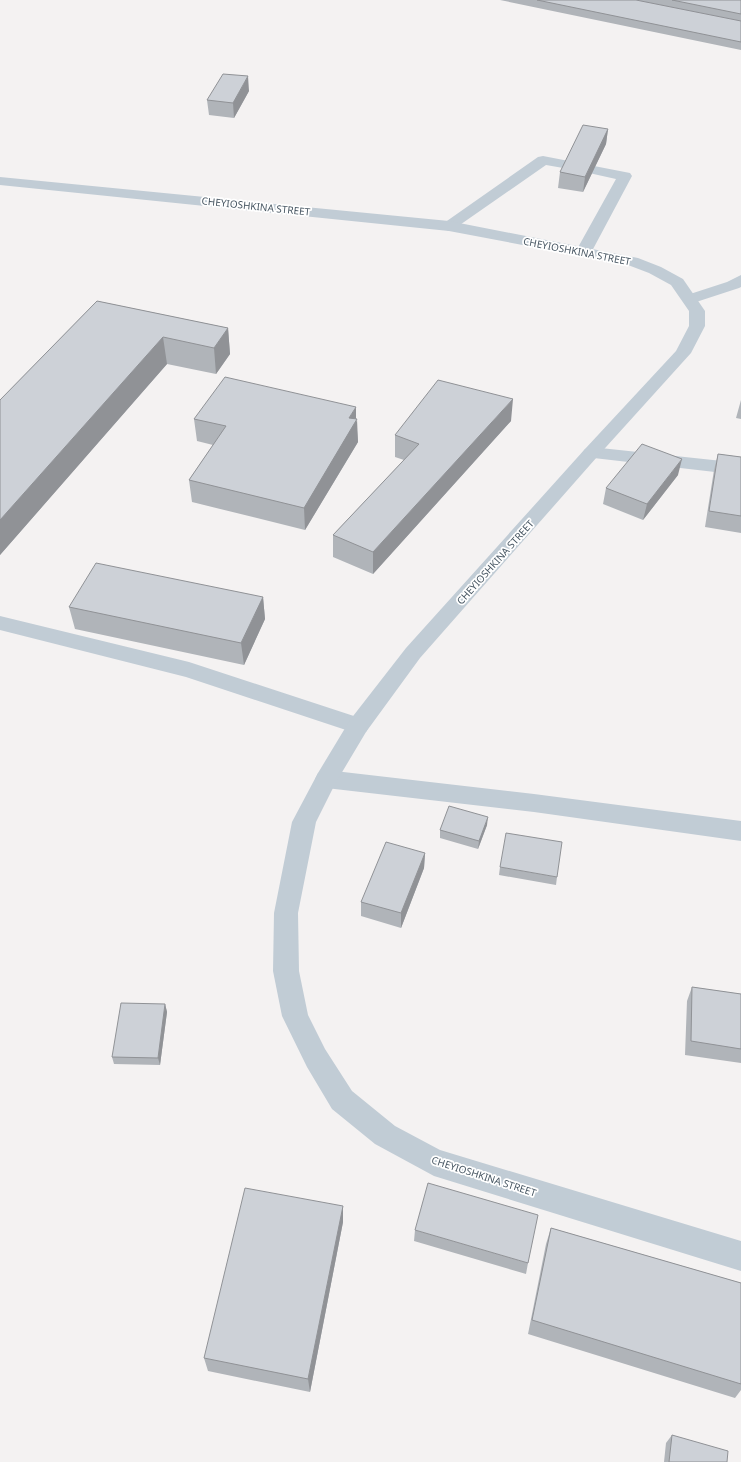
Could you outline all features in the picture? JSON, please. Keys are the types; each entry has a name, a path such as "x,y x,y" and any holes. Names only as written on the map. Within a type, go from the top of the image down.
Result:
{"street":[{"path":"449,226 543,160 569,165"},
{"path":"584,252 625,176 594,170"},
{"name":"CHEYIOSHKINA STREET","path":"0,181 449,226 632,261 655,270 677,282 690,299 697,311 697,326 683,353 591,453 413,653 358,726 326,779 304,822 286,913 286,971 295,1016 316,1058 342,1100 385,1135 434,1162 741,1256"},
{"path":"690,299 733,285 741,280"},
{"path":"591,453 741,469"},
{"path":"0,623 189,670 358,726"},
{"path":"326,779 534,803 741,830"}],"building":[{"path":"537,0 636,0 741,21 741,42"},
{"path":"672,0 741,0 741,14"},
{"path":"223,74 248,76 233,103 207,100"},
{"path":"583,125 608,129 585,177 560,172"},
{"path":"97,301 228,328 214,348 163,337 0,520 0,400"},
{"path":"225,377 356,407 349,418 357,419 304,508 189,480 226,426 194,419"},
{"path":"438,380 513,399 373,552 333,535 419,444 395,435"},
{"path":"642,444 682,459 647,504 606,488"},
{"path":"718,454 741,457 741,516 709,511"},
{"path":"96,563 263,597 241,643 69,607"},
{"path":"449,806 488,817 479,841 440,830"},
{"path":"506,833 562,842 557,877 500,867"},
{"path":"386,842 425,853 401,913 361,902"},
{"path":"692,987 741,994 741,1049 691,1041"},
{"path":"121,1003 165,1004 158,1058 112,1057"},
{"path":"428,1183 538,1215 528,1263 415,1230"},
{"path":"245,1188 343,1206 308,1379 204,1358"},
{"path":"551,1228 741,1283 741,1384 532,1320"},
{"path":"672,1435 728,1451 727,1462 669,1462"}]}
